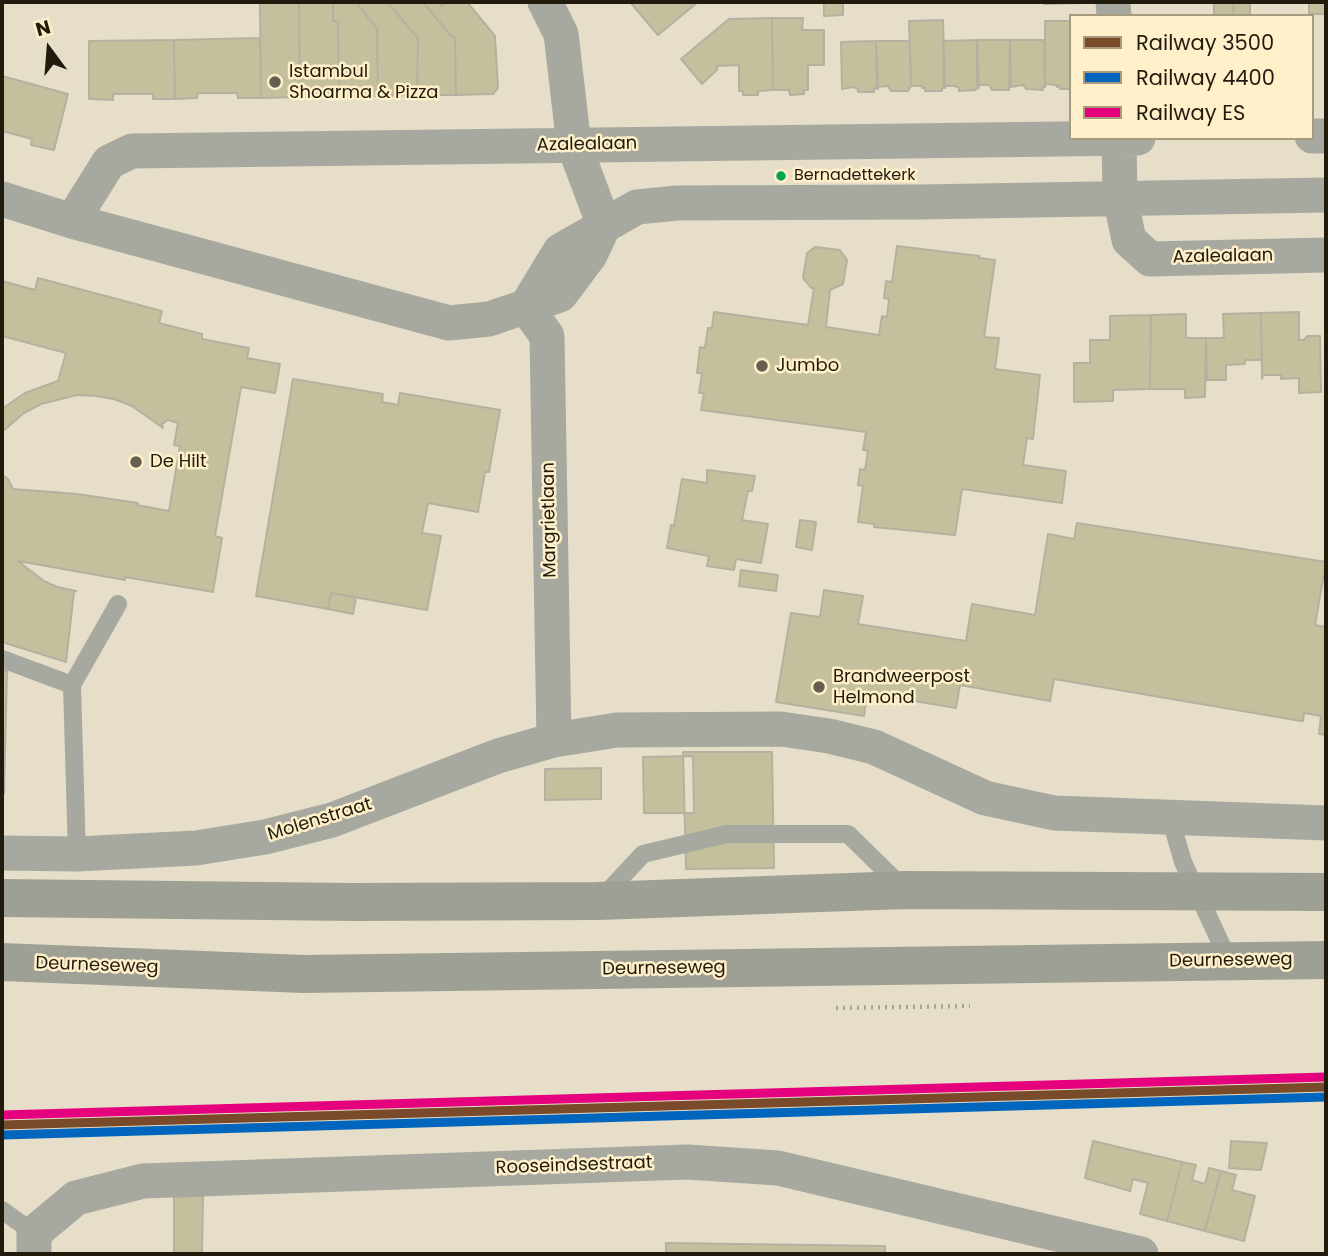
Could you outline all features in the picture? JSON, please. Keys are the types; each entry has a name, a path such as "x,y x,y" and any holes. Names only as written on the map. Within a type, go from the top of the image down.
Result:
{"main road":[{"path":"2,898 353,902 598,901 1189,877 1326,892"},
{"name":"Deurneseweg","path":"2,962 304,974 1326,960"}],"street":[{"path":"545,2 561,34 574,145 604,225"},
{"name":"Azalealaan","path":"72,221 108,162 132,151 1069,139"},
{"name":"Azalealaan","path":"1119,140 1120,197 1129,240 1150,259 1326,255"},
{"path":"2,200 449,323 489,318 560,295 590,255 604,225 638,207 677,203 1326,195"},
{"name":"Margrietlaan","path":"526,307 547,336 554,740"},
{"path":"554,740 617,730 782,729 874,747 985,799 1054,813 1326,823"},
{"name":"Molenstraat","path":"2,852 77,854 196,848 265,837 332,820 498,756 554,740"},
{"name":"Rooseindsestraat","path":"34,1243 76,1198 144,1181 687,1162 778,1168 1141,1254"}],"lane":[{"path":"77,854 72,685 118,604"},
{"path":"2,659 72,685"},
{"path":"1170,817 1189,877 1229,961"},
{"path":"598,901 643,854 727,834 848,834 905,890"},
{"path":"2,1210 34,1243"}],"building":[{"path":"260,2 299,2 300,97 261,98"},
{"path":"299,2 333,2 333,21 338,22 339,96 300,97"},
{"path":"333,2 356,2 377,29 378,96 339,96 338,22 333,21"},
{"path":"356,2 387,2 418,38 417,95 378,96 377,29"},
{"path":"387,2 423,2 452,37 455,37 456,95 417,95 418,38"},
{"path":"423,2 438,2 441,6 447,2 467,2 495,36 498,88 493,94 456,95 455,37 452,37"},
{"path":"630,2 698,2 658,35"},
{"path":"824,2 843,2 843,15 824,16"},
{"path":"1080,2 1081,3 1044,4"},
{"path":"1214,2 1233,2 1234,14 1214,14"},
{"path":"1233,2 1250,2 1250,14 1234,14"},
{"path":"1309,2 1326,2 1326,14 1309,14"},
{"path":"772,18 803,18 802,30 824,30 824,65 808,65 808,90 804,90 804,94 790,95 789,90 773,90"},
{"path":"772,18 773,90 758,91 758,95 743,95 743,91 739,91 739,65 717,66 717,70 702,84 681,59 729,19"},
{"path":"943,20 945,88 942,88 942,91 925,91 922,86 911,86 909,21"},
{"path":"1045,21 1069,21 1069,89 1046,84 1045,87"},
{"path":"260,38 261,98 238,98 237,93 198,93 197,98 175,99 174,40"},
{"path":"174,40 175,99 153,99 153,94 113,94 113,100 89,99 89,41"},
{"path":"977,40 979,88 959,91 955,86 944,86 943,41"},
{"path":"977,40 1010,40 1009,90 992,90 989,85 977,85"},
{"path":"1010,40 1044,40 1043,90 1026,89 1023,85 1011,87"},
{"path":"876,41 878,89 874,88 874,92 858,92 854,87 842,89 841,42"},
{"path":"876,41 910,41 911,86 908,91 891,91 888,86 877,87"},
{"path":"2,76 68,94 54,150 31,145 32,139 2,131"},
{"path":"897,246 995,260 984,337 999,338 995,369 1040,375 1033,439 1027,438 1023,465 1066,471 1062,503 962,489 955,535 874,527 874,524 858,522 863,486 858,485 860,469 865,470 868,451 863,450 866,432 701,410 704,393 699,393 702,373 697,373 700,347 705,348 714,312 808,325 814,288 803,278 807,253 815,247 840,250 847,260 843,284 830,290 826,327 879,335 882,316 887,317 889,299 884,298 886,281 892,282"},
{"path":"38,278 162,311 159,323 202,334 202,339 249,348 247,358 280,364 275,393 241,387 215,536 222,538 213,592 18,561 44,581 76,591 66,662 2,642 2,475 8,479 13,489 77,494 138,503 137,505 169,511 180,446 174,445 178,423 168,420 162,424 163,428 132,406 96,396 77,395 41,404 24,413 2,432 2,409 25,393 58,381 66,353 2,336 2,281 35,290"},
{"path":"1299,312 1299,340 1304,340 1307,336 1320,336 1321,392 1299,393 1299,378 1281,379 1281,375 1263,375 1262,379 1261,313"},
{"path":"1261,313 1262,360 1245,360 1245,364 1226,365 1226,380 1207,380 1206,338 1224,338 1223,314"},
{"path":"1186,314 1186,338 1206,338 1205,397 1185,398 1185,389 1150,389 1151,315"},
{"path":"1151,315 1150,389 1113,390 1113,401 1074,402 1074,363 1090,363 1090,340 1110,340 1110,316"},
{"path":"293,379 383,394 382,402 398,405 400,393 500,410 489,472 485,472 478,512 428,503 422,533 441,536 427,610 331,593 328,609 256,596"},
{"path":"707,470 755,476 752,491 748,491 742,520 768,524 761,563 736,559 734,570 707,566 709,556 667,548 671,525 674,526 682,479 707,483"},
{"path":"800,520 816,522 812,550 796,547"},
{"path":"1077,523 1326,562 1315,625 1326,627 1326,735 1319,734 1321,716 1304,713 1301,721 1054,679 1050,701 960,685 956,708 867,693 864,716 776,702 791,613 820,617 824,590 863,596 858,624 966,641 972,604 1035,615 1048,534 1074,539"},
{"path":"741,570 778,575 776,591 739,586"},
{"path":"331,593 356,597 353,614 328,609"},
{"path":"2,671 7,671 4,794 2,794"},
{"path":"683,752 772,752 774,868 686,869"},
{"path":"693,756 694,813 644,813 643,757"},
{"path":"601,768 601,799 545,800 545,769"},
{"path":"1093,1141 1182,1162 1167,1221 1140,1214 1148,1183 1133,1179 1130,1191 1085,1178"},
{"path":"1231,1141 1267,1143 1261,1170 1229,1168"},
{"path":"1182,1162 1196,1165 1192,1180 1205,1184 1209,1168 1221,1171 1205,1231 1167,1221"},
{"path":"1221,1171 1236,1175 1232,1190 1255,1196 1244,1241 1205,1231"},
{"path":"203,1196 202,1254 174,1254 174,1197"},
{"path":"666,1243 885,1246 885,1254 666,1254"}],"rail line":[{"name":"ES","path":"2,1115 1326,1077"},
{"name":"3500","path":"2,1125 1326,1087"},
{"name":"4400","path":"2,1135 1326,1097"}],"place":[{"name":"Istambul Shoarma & Pizza","path":"275,82"},
{"name":"Bernadettekerk","path":"781,176"},
{"name":"Jumbo","path":"762,366"},
{"name":"De Hilt","path":"136,462"},
{"name":"Brandweerpost Helmond","path":"819,687"}]}
